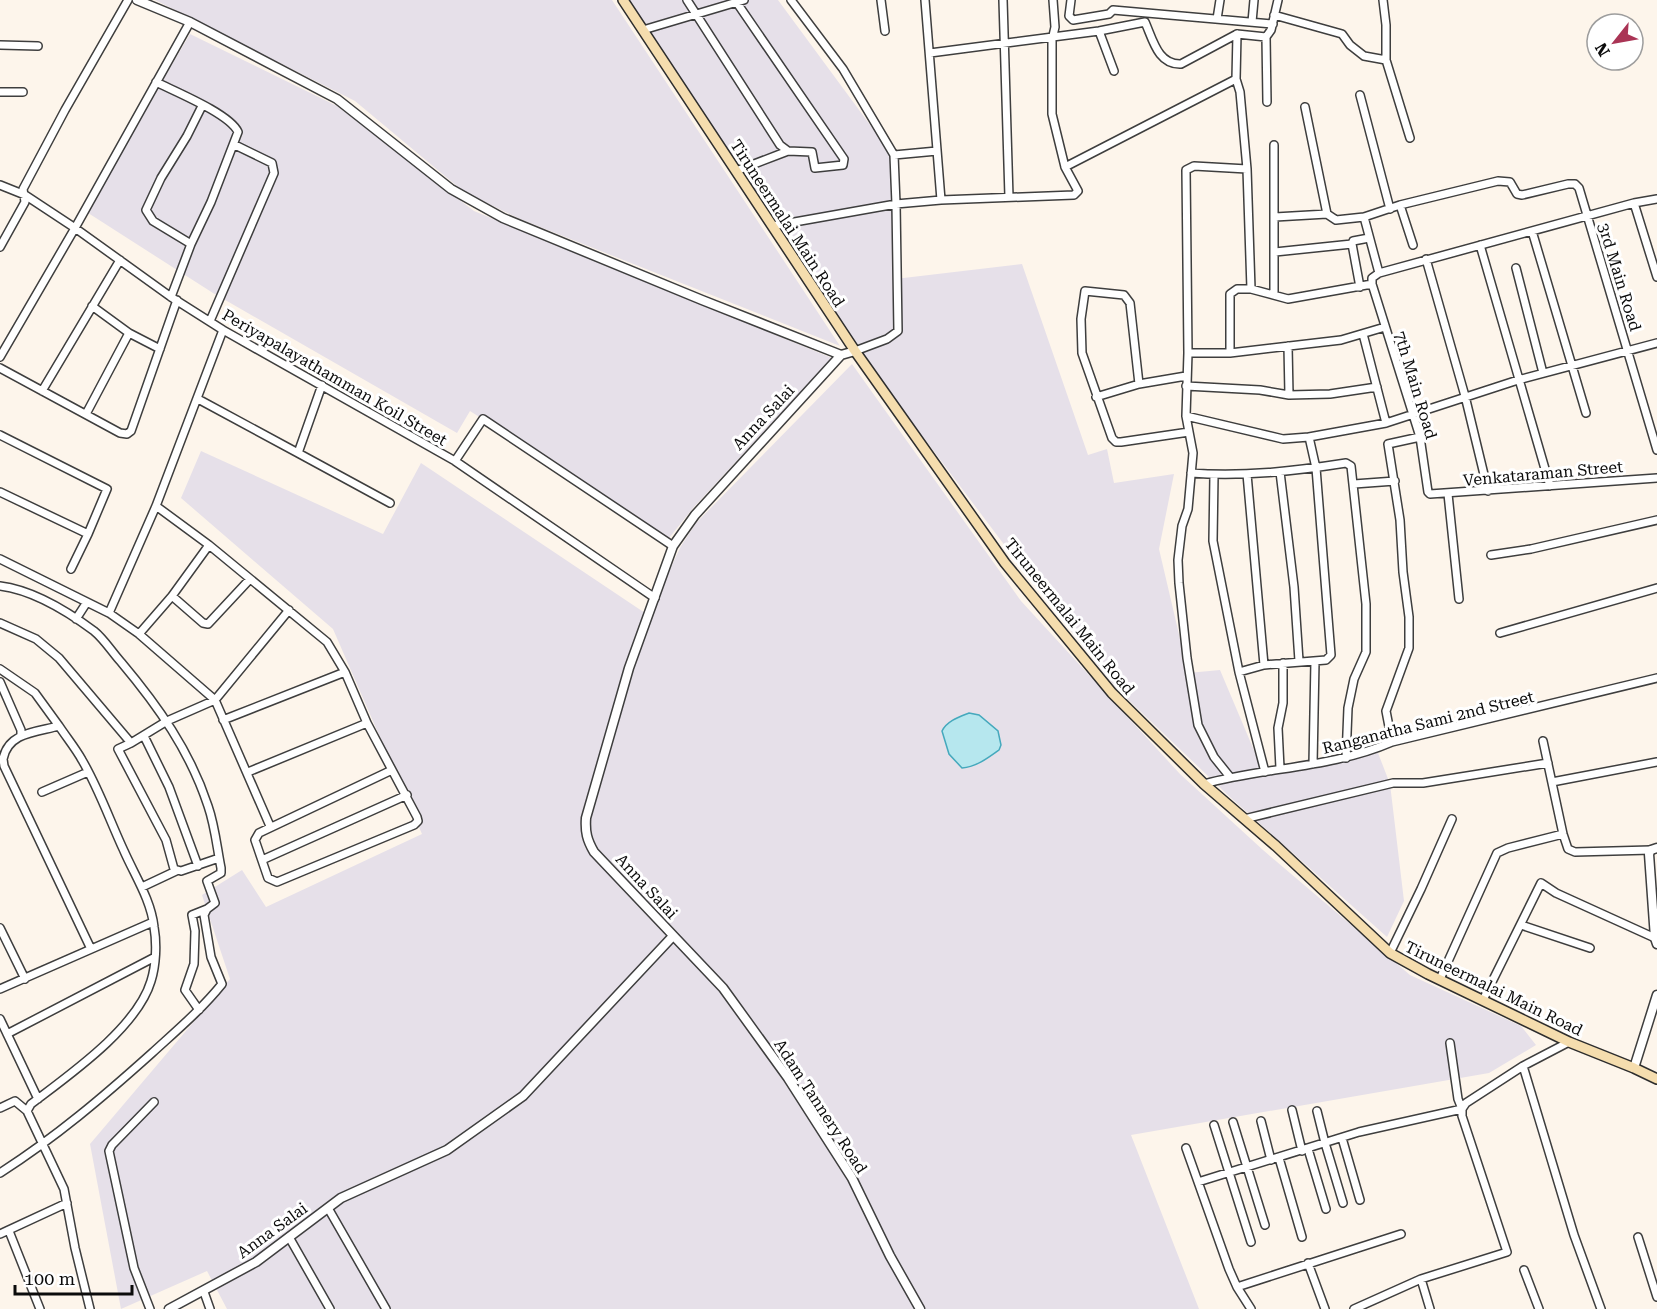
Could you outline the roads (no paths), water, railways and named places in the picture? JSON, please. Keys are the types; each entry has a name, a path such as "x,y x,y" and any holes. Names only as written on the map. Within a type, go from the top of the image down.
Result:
{"main road":[{"name":"Tiruneermalai Main Road","path":"623,0 855,351 1013,572 1112,693 1204,784 1390,953 1569,1042 1657,1079"}],"street":[{"path":"0,247 22,209 25,195 23,189 128,0"},
{"path":"137,0 190,22 337,99 451,189 503,218 841,355 887,339 898,331 894,155 843,69 791,0"},
{"path":"687,0 780,145 788,151"},
{"path":"881,0 885,31"},
{"path":"925,0 941,200"},
{"path":"1003,0 1009,197"},
{"path":"772,226 896,204 1074,195 1078,191 1065,167 1052,114 1055,27 1053,0"},
{"path":"1071,0 1069,16 1073,20 1109,14 1113,10 1273,24"},
{"path":"1217,19 1220,0"},
{"path":"1252,22 1254,0"},
{"path":"1267,102 1266,37 1273,24 1278,0"},
{"path":"1383,0 1386,60 1410,138"},
{"path":"643,30 738,1 845,162 840,166 815,168 812,152 788,151 736,171"},
{"path":"1274,15 1341,34 1364,56 1386,60"},
{"path":"0,357 190,22"},
{"path":"930,53 1099,31 1145,22 1165,61 1180,64 1237,34 1266,37"},
{"path":"1099,31 1114,71"},
{"path":"1237,34 1236,80 1240,92 1247,169 1251,290"},
{"path":"0,45 38,46"},
{"path":"1065,167 1236,80"},
{"path":"0,368 120,433 127,434 132,431 160,349 191,244 235,145 238,132 236,127 216,113 156,82"},
{"path":"0,93 23,92"},
{"path":"1360,95 1390,208"},
{"path":"191,244 153,221 146,210 161,178 187,136 202,106"},
{"path":"1305,107 1327,214"},
{"path":"210,321 274,172 272,163 235,145"},
{"path":"1274,145 1274,296"},
{"path":"894,155 938,151"},
{"path":"1230,777 1214,757 1198,725 1187,658 1178,560 1182,526 1188,509 1193,453 1186,416 1188,353 1186,170 1194,166 1247,169"},
{"name":"3rd Main Road","path":"1400,206 1498,181 1509,182 1517,194 1522,195 1575,184 1579,188 1657,450"},
{"name":"Periyapalayathamman Koil Street","path":"0,185 25,195 174,299 223,330 455,461 655,598"},
{"path":"1230,353 1230,294 1237,289 1288,299 1360,287 1372,284 1372,278 1379,273 1426,259 1634,203 1657,199"},
{"path":"1634,203 1657,277"},
{"path":"1275,217 1327,214 1336,220 1364,216 1400,206 1413,245"},
{"path":"1364,216 1379,273"},
{"path":"1532,231 1586,413"},
{"path":"1275,252 1352,244 1353,241 1369,238"},
{"path":"1352,244 1360,287"},
{"path":"1480,245 1550,486"},
{"path":"1426,259 1465,396 1488,491"},
{"path":"42,391 120,260"},
{"path":"1516,268 1543,373"},
{"name":"7th Main Road","path":"1372,284 1420,437 1428,492 1431,495"},
{"path":"1138,384 1128,298 1124,295 1085,291 1080,339 1082,353 1112,438 1116,442 1189,432"},
{"path":"92,306 129,333 160,349"},
{"path":"1188,353 1230,353 1341,340 1385,327"},
{"path":"109,613 156,506 223,330"},
{"path":"86,414 129,333"},
{"path":"1363,334 1386,423"},
{"path":"1186,416 1283,439 1309,437 1386,423 1518,380 1657,343"},
{"path":"1288,346 1289,395"},
{"name":"Anna Salai","path":"169,1309 256,1262 341,1198 447,1150 524,1096 673,936 594,852 585,831 586,818 629,668 673,546 695,515 841,355"},
{"path":"1096,397 1138,384 1186,376"},
{"path":"298,453 322,385"},
{"path":"1186,386 1260,390 1289,395 1330,394 1377,387"},
{"path":"198,399 390,504"},
{"path":"455,461 483,419 673,546"},
{"path":"0,435 107,489 71,569"},
{"path":"1239,672 1264,665 1326,660 1331,655 1316,468 1309,437"},
{"path":"1392,742 1386,711 1409,648 1409,627 1401,520 1388,444 1420,437"},
{"path":"1191,473 1247,474 1346,464 1351,466 1366,604 1366,652 1354,679 1348,708 1346,758"},
{"path":"1280,472 1294,587 1299,661"},
{"path":"1247,474 1264,665"},
{"path":"1214,475 1213,541 1239,672 1265,772"},
{"name":"Venkataraman Street","path":"1431,495 1657,478"},
{"path":"1354,484 1395,481"},
{"path":"0,492 88,534"},
{"path":"1448,494 1459,599"},
{"path":"156,506 209,545 327,642 345,672 367,723 418,819 414,825 277,882 268,878 255,840 256,837 270,826 392,771"},
{"path":"1491,555 1531,549 1657,520"},
{"path":"139,634 172,596 209,545"},
{"path":"0,559 109,613 139,634 215,700 270,826"},
{"path":"172,596 203,623 208,624 250,579"},
{"path":"0,586 44,600 100,637 167,721 194,770 209,808 221,873 207,881 215,903 192,915 195,932 194,964 185,990 199,1010"},
{"path":"1500,633 1657,588"},
{"path":"76,619 87,602"},
{"path":"111,753 167,721 215,700 289,610"},
{"path":"0,623 36,639 59,658 131,742"},
{"path":"1313,764 1315,661"},
{"path":"1280,768 1278,728 1283,703 1283,663"},
{"path":"0,669 35,693 88,772 142,887 153,921 155,957 151,981 144,997 127,1023 31,1104 27,1111"},
{"path":"223,720 345,672"},
{"name":"Ranganatha Sami 2nd Street","path":"1204,784 1230,777 1346,758 1392,742 1657,678"},
{"path":"0,682 21,730 21,736"},
{"path":"248,772 367,723"},
{"path":"59,726 21,736 8,745 2,760 91,949"},
{"path":"144,736 169,787 186,828 198,866"},
{"path":"1543,741 1568,849 1575,852 1654,849"},
{"path":"118,749 166,840 176,871"},
{"path":"1552,782 1657,762"},
{"path":"1244,819 1393,783 1423,783 1548,764"},
{"path":"42,792 88,772"},
{"path":"262,860 406,795"},
{"path":"1390,953 1452,819"},
{"path":"1440,979 1497,853 1563,834"},
{"path":"1483,1000 1541,883 1556,893 1656,941 1649,854 1654,849"},
{"path":"142,887 176,871 219,858"},
{"path":"0,1173 44,1145 102,1099 199,1010 222,984 211,957 204,915 207,909"},
{"path":"0,989 153,921"},
{"path":"1521,925 1590,948"},
{"path":"0,928 25,979"},
{"name":"Adam Tannery Road","path":"673,936 723,988 788,1078 852,1178 920,1309"},
{"path":"7,1034 155,957"},
{"path":"1634,1068 1657,995"},
{"path":"0,1020 38,1099"},
{"path":"1198,1182 1342,1138 1462,1109 1467,1103 1523,1066 1569,1042"},
{"path":"1354,1309 1421,1279 1507,1252 1462,1116 1450,1043"},
{"path":"1523,1066 1574,1234 1601,1309"},
{"path":"0,1108 15,1101 27,1111 59,1175 68,1203 75,1248 90,1309"},
{"path":"150,1309 134,1268 109,1150 154,1102"},
{"path":"1292,1110 1326,1209"},
{"path":"1317,1111 1343,1203"},
{"path":"1261,1121 1302,1237"},
{"path":"1233,1122 1265,1226"},
{"path":"1214,1125 1251,1242"},
{"path":"1342,1138 1360,1200"},
{"path":"1186,1148 1217,1240 1237,1287 1251,1309"},
{"path":"0,1234 68,1203"},
{"path":"328,1208 386,1309"},
{"path":"9,1231 40,1309"},
{"path":"1237,1287 1401,1234"},
{"path":"290,1237 330,1309"},
{"path":"1638,1237 1657,1297"},
{"path":"1308,1263 1325,1309"},
{"path":"1524,1270 1539,1309"},
{"path":"1421,1279 1430,1309"},
{"path":"204,1292 210,1309"},
{"path":"1374,1300 1376,1309"}],"water":[{"path":"969,713 979,715 998,731 1001,745 999,750 982,762 962,768 949,754 942,731 950,722"}]}
